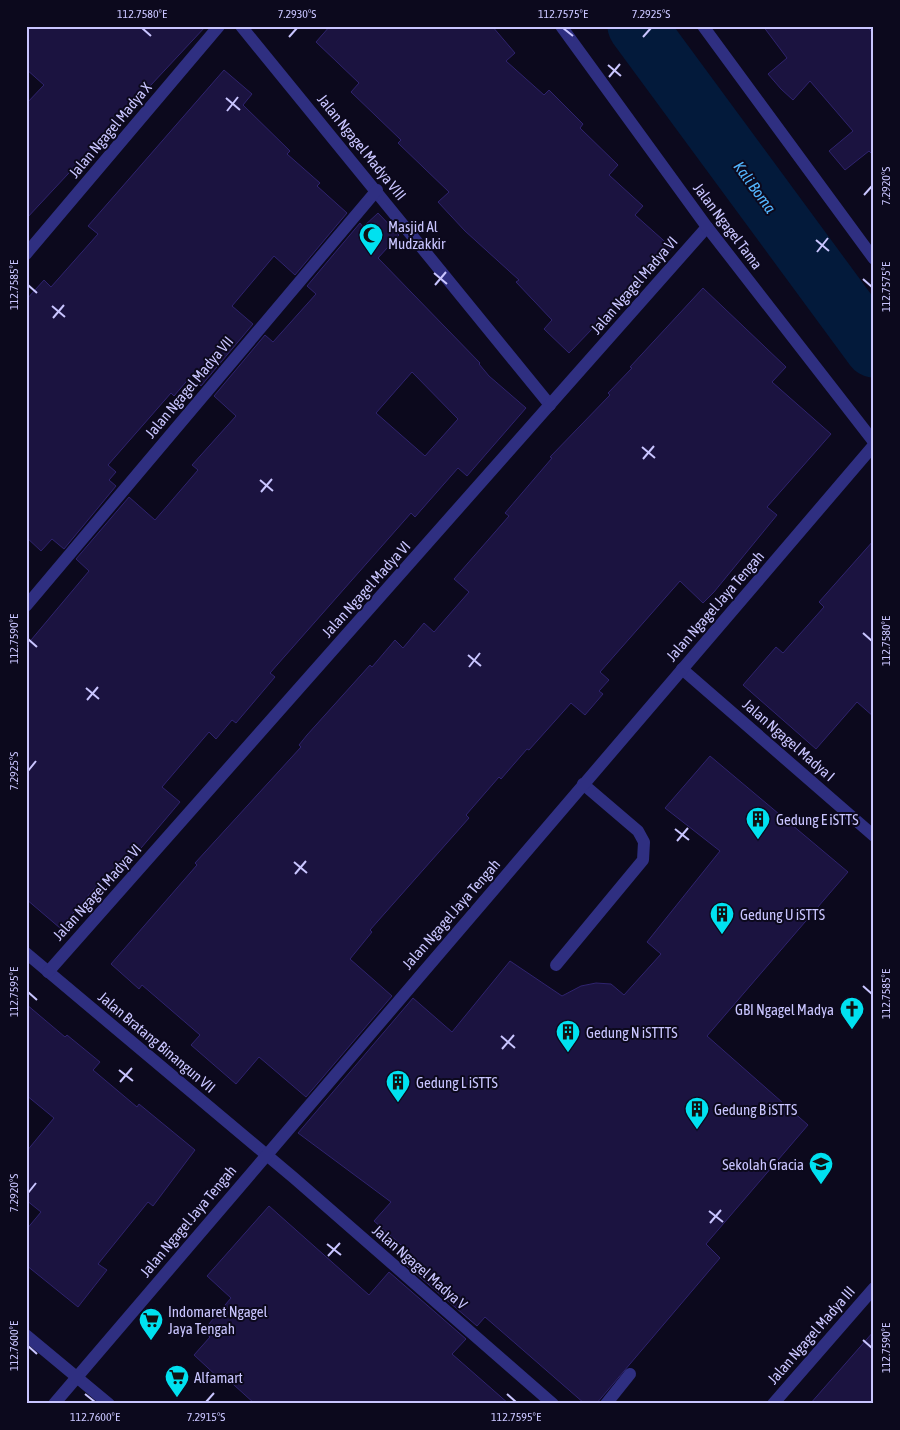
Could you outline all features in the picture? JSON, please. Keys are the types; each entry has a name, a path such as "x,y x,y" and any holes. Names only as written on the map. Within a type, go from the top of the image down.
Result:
{"street":[{"name":"Jalan Ngagel Madya X","path":"26,254 219,26"},
{"name":"Jalan Ngagel Madya VIII","path":"242,26 550,405"},
{"name":"Jalan Ngagel Tama","path":"561,26 707,227 874,443"},
{"path":"704,26 874,259"},
{"name":"Jalan Ngagel Madya VII","path":"26,606 377,190"},
{"name":"Jalan Ngagel Madya VI","path":"48,972 707,227"},
{"name":"Jalan Ngagel Jaya Tengah","path":"54,1404 874,443"},
{"name":"Jalan Ngagel Madya I","path":"682,669 874,836"},
{"path":"556,965 643,860 644,842 638,831 583,784"},
{"name":"Jalan Bratang Binangun VII","path":"26,953 266,1155"},
{"name":"Jalan Ngagel Madya V","path":"266,1155 553,1404"},
{"name":"Jalan Ngagel Madya III","path":"773,1404 874,1288"},
{"path":"26,1335 109,1404"},
{"path":"606,1404 630,1374"}],"building":[{"path":"26,26 206,26 26,219 26,104 44,85 26,69"},
{"path":"330,26 492,26 515,53 506,61 544,95 549,90 583,124 580,128 618,165 609,175 643,206 635,215 672,248 619,307 616,304 569,353 544,329 552,320 516,282 519,280 465,231 438,202 449,192 398,143 401,140 351,92 359,83 316,42"},
{"path":"763,26 867,26 874,35 874,156 869,151 845,170 829,151 853,131 810,81 793,100 768,74 787,58"},
{"path":"224,70 252,94 243,105 290,151 287,154 320,183 317,186 347,213 295,275 274,256 232,306 253,324 201,386 191,376 174,396 171,393 108,465 116,472 109,480 116,486 64,549 52,539 41,551 26,537 26,300 44,280 51,287 98,234 88,226"},
{"path":"378,213 399,235 378,258 480,363 489,376 526,408 467,476 458,468 415,517 411,513 270,673 275,677 236,723 232,720 216,739 209,732 162,787 180,802 114,880 107,874 60,928 26,899 26,646 89,571 76,559 129,497 155,520 198,470 192,465 236,416 214,396 265,335 273,342 316,294 307,286 360,223 363,227","holes":["412,372 458,419 425,456 376,413"]},
{"path":"703,288 786,367 772,382 831,434 767,507 777,515 714,592 703,603 680,581 600,672 609,680 599,691 603,694 585,715 571,703 501,779 499,777 466,815 469,818 370,930 372,932 350,959 392,996 306,1097 259,1057 236,1084 191,1045 200,1035 142,985 139,989 111,964 197,865 195,863 301,747 299,745 307,735 370,665 372,667 395,640 403,648 424,623 434,632 469,592 454,579 509,516 505,513 552,458 550,457 610,395 608,393 632,368 630,367"},
{"path":"874,540 874,717 857,702 816,749 743,685 776,647 783,653 824,607 819,602"},
{"path":"710,756 848,872 707,1036 808,1125 706,1244 720,1258 596,1404 585,1404 485,1317 477,1326 400,1260 408,1251 374,1221 391,1202 298,1133 413,998 452,1032 510,961 562,996 581,986 596,983 611,984 624,995 661,954 647,942 720,851 665,808"},
{"path":"26,1004 65,1037 67,1035 100,1062 93,1070 137,1107 139,1104 195,1150 153,1206 148,1202 98,1264 107,1270 78,1307 26,1265 26,1230 41,1212 26,1200 26,1152 54,1118 26,1095"},
{"path":"269,1206 369,1295 389,1272 466,1339 452,1354 509,1404 255,1404 223,1375 220,1379 194,1355 210,1337 203,1331 231,1298 207,1276"},
{"path":"874,1331 874,1404 810,1404"}],"waterway":[{"name":"Kali Boma","path":"637,26 874,348"}],"place":[{"name":"Masjid Al Mudzakkir","path":"371,256"},
{"name":"Gedung E iSTTS","path":"758,840"},
{"name":"Gedung U iSTTS","path":"722,935"},
{"name":"GBI Ngagel Madya","path":"852,1030"},
{"name":"Gedung N iSTTTS","path":"568,1053"},
{"name":"Gedung L iSTTS","path":"398,1103"},
{"name":"Gedung B iSTTS","path":"697,1130"},
{"name":"Sekolah Gracia","path":"821,1185"},
{"name":"Indomaret Ngagel Jaya Tengah","path":"151,1341"},
{"name":"Alfamart","path":"177,1398"}]}
